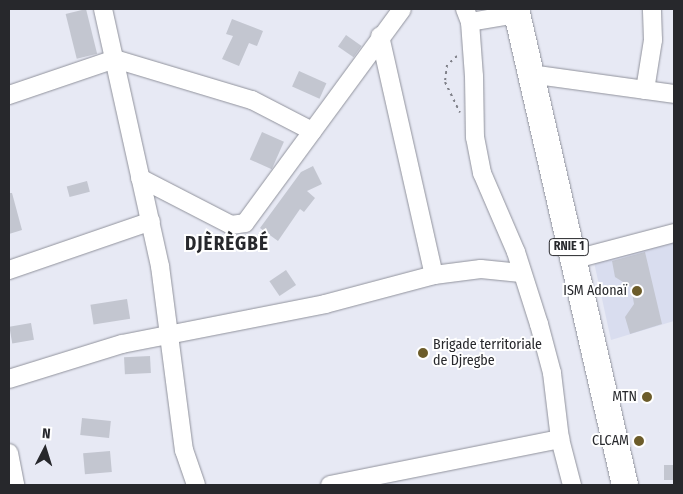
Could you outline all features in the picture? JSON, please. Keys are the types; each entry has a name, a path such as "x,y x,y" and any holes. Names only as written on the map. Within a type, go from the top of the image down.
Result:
{"highway":[{"name":"RNIE 1","path":"516,11 625,485"}],"street":[{"path":"103,9 151,221 184,450 196,485"},
{"path":"140,178 231,225 239,225 260,206 380,36 402,9"},
{"path":"645,90 653,40 652,9"},
{"path":"516,11 468,15 472,42 475,137 482,173 516,252 552,373 560,439 572,485"},
{"path":"380,36 434,276"},
{"path":"9,95 115,59 252,100 312,131"},
{"path":"530,74 674,94"},
{"path":"9,270 151,221"},
{"path":"572,260 674,233"},
{"path":"9,379 122,344 325,304 434,276 481,269 521,273"},
{"path":"330,485 560,439"},
{"path":"9,453 15,485"}],"path":[{"path":"472,42 447,65 444,73 445,82 455,105 475,137"}],"shaded area":[{"name":"ISM Adonaï","path":"674,241 674,321 611,340 594,262"}],"building":[{"path":"86,9 97,54 77,59 66,14"},
{"path":"232,19 263,31 257,46 249,43 239,66 222,59 233,36 226,34"},
{"path":"346,35 362,46 354,57 338,46"},
{"path":"299,71 326,83 319,99 292,87"},
{"path":"262,132 284,142 272,169 250,159"},
{"path":"313,166 322,184 307,191 315,198 304,212 300,209 278,241 260,228 301,172"},
{"path":"87,181 90,192 70,197 67,186"},
{"path":"9,193 12,193 22,230 9,234"},
{"path":"645,252 662,324 630,334 625,317 634,304 631,287 615,277 612,261"},
{"path":"286,270 296,285 279,296 269,281"},
{"path":"127,299 130,319 94,325 90,305"},
{"path":"31,323 34,340 12,344 9,327"},
{"path":"150,356 151,373 125,374 124,357"},
{"path":"82,418 111,421 109,438 80,435"},
{"path":"110,451 112,472 85,474 83,453"},
{"path":"664,465 674,465 674,480 664,480"}],"place":[{"name":"ISM Adonaï","path":"637,291"},
{"name":"Brigade territoriale de Djregbe","path":"423,353"},
{"name":"MTN","path":"647,397"},
{"name":"CLCAM","path":"639,441"}],"district":[{"name":"DJÈRÈGBÉ","path":"227,244"}]}
